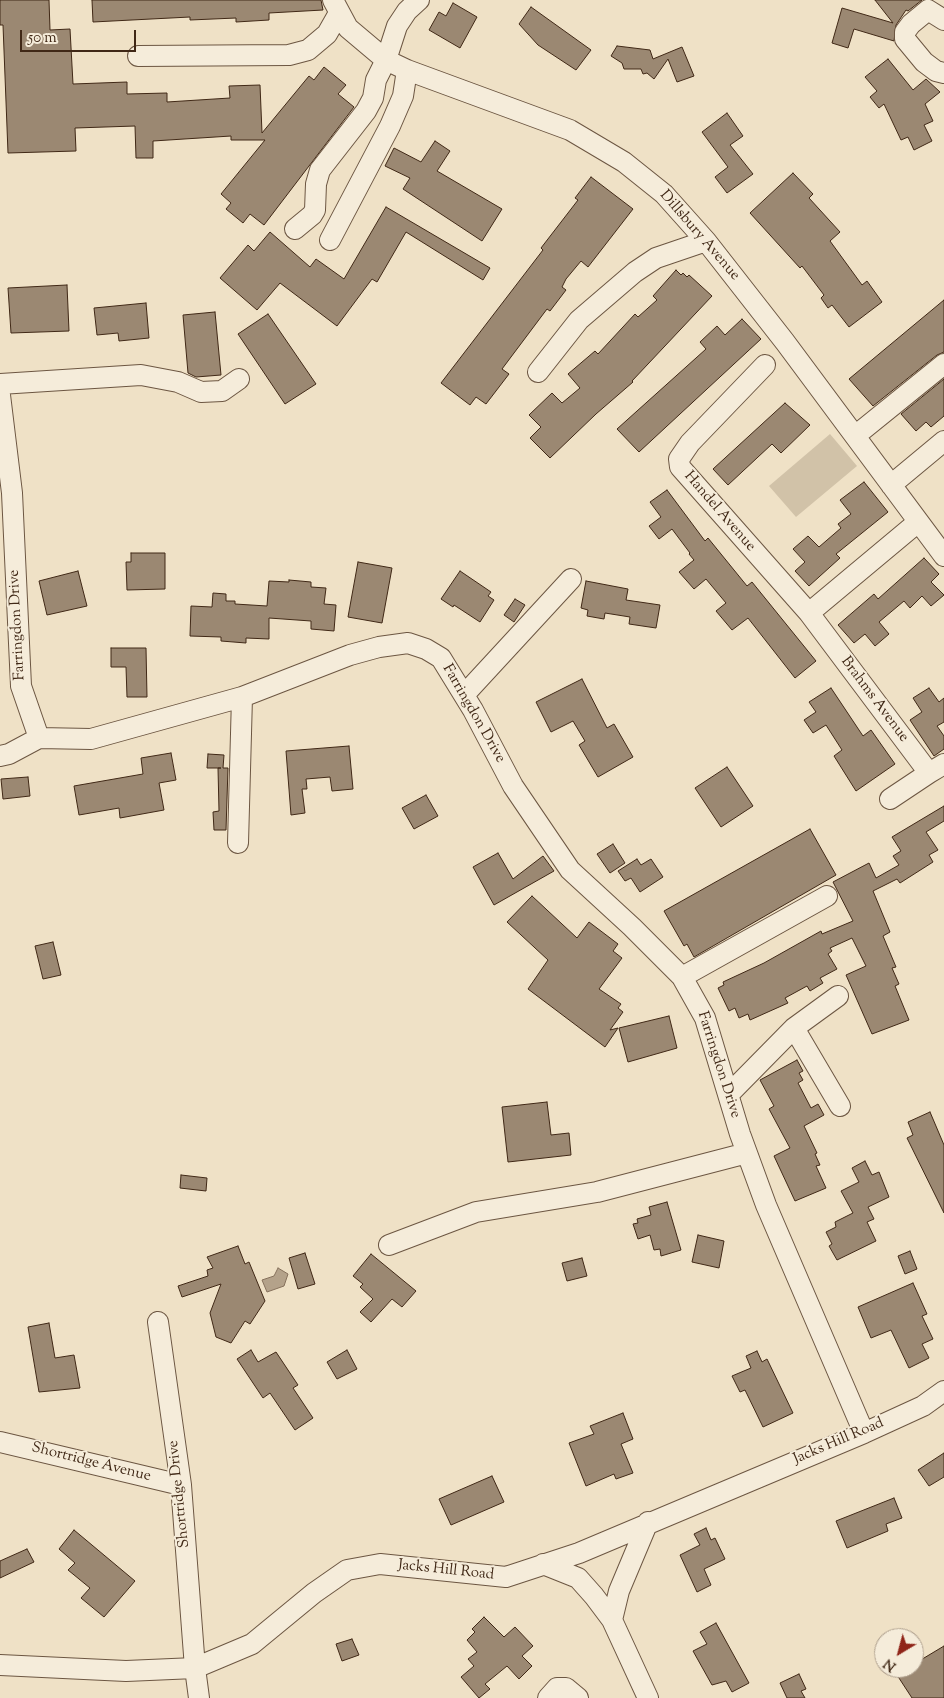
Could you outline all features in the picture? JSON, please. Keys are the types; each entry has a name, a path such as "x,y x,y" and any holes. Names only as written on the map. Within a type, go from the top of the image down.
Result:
{"street":[{"path":"295,229 315,210 316,184 320,170 366,111 373,98 376,80 386,60 397,26 407,11 419,0"},
{"name":"Dillsbury Avenue","path":"336,6 348,28 386,60 406,70 570,130 624,162 664,194 706,241 785,342 944,556"},
{"name":"Dillsbury Avenue","path":"138,56 289,55 308,50 327,34 336,6"},
{"path":"944,20 928,10 911,24 906,32 905,39 924,62 936,71 944,73"},
{"path":"330,240 390,126 403,96 406,70"},
{"path":"538,372 579,320 635,272 656,258 706,241"},
{"path":"855,436 944,364"},
{"name":"Handel Avenue","path":"765,365 690,443 679,459 680,467 809,613"},
{"path":"0,384 141,375 178,382 201,392 222,390 239,379"},
{"name":"Farringdon Drive","path":"0,396 12,493 21,686 39,738 91,739 242,697 350,655 408,643 426,648 441,658 464,695 513,786 570,870 632,926 682,977 705,1018 747,1153 769,1213 864,1433"},
{"path":"891,485 944,441"},
{"path":"809,613 918,522"},
{"path":"464,695 571,579"},
{"name":"Brahms Avenue","path":"809,613 936,768"},
{"path":"238,843 242,697"},
{"path":"0,756 9,754 39,738"},
{"path":"890,799 936,768"},
{"path":"682,977 827,896"},
{"path":"729,1094 794,1028 838,996"},
{"path":"794,1028 840,1106"},
{"path":"389,1245 476,1212 597,1192 747,1153"},
{"name":"Shortridge Drive","path":"158,1322 181,1485 199,1698"},
{"name":"Jacks Hill Road","path":"0,1665 126,1671 195,1668 252,1644 314,1593 346,1570 380,1564 506,1577 579,1553 648,1522 864,1433 922,1406 944,1391"},
{"name":"Shortridge Avenue","path":"0,1442 181,1485"},
{"path":"612,1620 619,1592 648,1522"},
{"path":"544,1564 578,1578 612,1620 648,1698"},
{"path":"548,1698 557,1688 566,1688 575,1693 578,1698"}],"shaded area":[{"path":"830,434 857,466 796,517 769,486"},
{"path":"278,1268 288,1274 284,1286 267,1292 262,1280 274,1276"}],"building":[{"path":"0,0 49,0 50,30 70,29 73,84 127,82 127,94 167,93 167,102 230,98 229,86 260,85 262,133 309,76 314,80 324,67 346,85 338,94 354,107 264,225 250,214 243,223 226,209 231,203 221,194 265,140 231,140 231,136 153,141 153,158 136,158 135,126 75,128 76,151 8,153 3,25 0,25"},
{"path":"92,0 321,0 323,10 269,13 269,20 236,22 236,18 190,20 190,17 93,22"},
{"path":"875,0 922,0 908,11 906,10 896,25 894,41 854,29 848,48 832,43 842,8 893,23"},
{"path":"453,3 477,17 460,48 429,30 439,12 446,16"},
{"path":"531,7 591,50 576,70 538,45 519,24"},
{"path":"617,46 650,50 653,59 682,47 694,76 677,82 668,59 654,79 647,73 643,74 641,69 624,69 622,63 611,56"},
{"path":"888,59 913,90 926,79 940,92 925,104 933,121 924,125 932,141 914,150 908,137 901,140 884,104 879,108 870,97 877,91 865,77"},
{"path":"727,113 743,136 730,145 753,174 727,193 715,177 728,167 702,132"},
{"path":"435,141 450,151 437,171 502,209 482,241 403,189 410,178 385,166 394,148 421,162"},
{"path":"793,173 813,194 809,198 840,232 830,241 862,285 867,281 882,302 849,327 832,305 828,308 821,298 824,295 802,266 800,268 750,213"},
{"path":"591,177 633,209 588,267 581,261 566,279 562,287 566,290 550,311 547,309 502,369 509,374 486,404 476,397 470,405 441,383 543,250 541,248 578,200 575,198"},
{"path":"386,207 490,268 483,280 406,232 377,282 372,279 337,326 280,283 257,310 220,278 248,245 254,251 270,232 310,267 316,259 344,279"},
{"path":"676,270 681,275 683,273 687,277 689,275 712,296 633,382 550,458 530,438 541,427 529,415 552,393 562,403 580,388 568,374 595,351 598,354 635,314 638,317 657,300 653,296"},
{"path":"67,285 69,331 11,333 8,288"},
{"path":"944,300 944,352 937,355 873,406 849,379"},
{"path":"146,303 149,338 119,341 118,333 97,335 94,308"},
{"path":"215,312 221,375 196,377 188,373 183,315"},
{"path":"268,314 316,384 285,404 238,334"},
{"path":"742,319 761,339 639,452 617,429 706,349 700,342 717,326 725,335"},
{"path":"944,379 944,416 931,427 926,422 916,431 901,414"},
{"path":"785,403 810,425 781,453 772,444 728,485 713,469"},
{"path":"864,482 888,512 836,554 840,558 809,586 795,571 805,562 793,549 808,536 819,547 841,528 838,524 851,514 840,500"},
{"path":"667,490 705,541 708,538 747,586 752,582 816,661 795,678 748,618 732,630 716,611 726,603 706,579 694,589 679,572 694,560 690,553 672,529 659,539 649,526 661,517 650,502"},
{"path":"131,553 165,553 165,589 127,590 126,562 131,562"},
{"path":"924,558 939,574 931,582 944,595 931,606 922,596 910,608 904,601 879,622 889,634 875,646 865,634 854,643 838,625 874,594 878,599"},
{"path":"358,562 392,568 382,623 348,617"},
{"path":"78,571 87,606 47,615 39,581"},
{"path":"460,571 491,592 488,596 494,600 480,622 441,599"},
{"path":"289,580 311,582 311,587 326,588 324,604 336,605 334,631 311,629 311,621 269,618 269,639 246,638 246,643 221,641 221,637 190,636 191,606 212,607 213,593 226,594 226,601 235,601 235,604 267,606 269,581 289,582"},
{"path":"586,581 628,589 626,600 660,605 656,628 629,624 630,617 605,613 604,619 587,616 588,610 581,608"},
{"path":"515,599 525,605 514,622 504,615"},
{"path":"111,648 146,648 147,697 127,697 126,667 111,667"},
{"path":"582,679 607,728 614,724 633,757 598,777 579,745 585,741 573,721 551,732 536,702"},
{"path":"831,688 863,736 871,730 895,764 856,791 834,756 842,750 826,725 813,733 804,720 816,712 809,702"},
{"path":"929,688 939,702 944,698 944,722 937,726 944,736 944,749 934,756 910,720 922,712 913,698"},
{"path":"349,746 353,789 332,791 330,777 306,779 307,789 302,789 305,813 291,815 286,751"},
{"path":"171,753 176,780 159,783 164,810 120,818 119,808 79,815 74,786 143,774 141,758"},
{"path":"208,754 224,755 223,768 228,768 226,830 214,830 213,812 219,811 218,768 207,768"},
{"path":"727,767 753,806 721,827 695,788"},
{"path":"28,777 30,796 3,799 1,779"},
{"path":"426,795 438,816 414,829 402,808"},
{"path":"944,806 944,821 926,832 938,850 929,855 933,862 900,883 897,879 873,891 890,932 883,936 896,967 892,968 899,984 895,986 909,1020 872,1034 846,975 866,966 852,938 830,948 832,951 828,954 837,969 820,978 823,983 810,991 807,986 785,998 788,1003 750,1020 748,1014 739,1018 735,1008 729,1011 718,988 724,985 723,982 764,963 821,931 822,934 853,921 833,882 869,863 876,878 899,865 893,856 901,851 892,837"},
{"path":"810,829 836,875 694,957 687,944 684,946 664,911"},
{"path":"613,844 625,863 610,873 597,854"},
{"path":"498,853 513,879 543,856 554,871 494,905 473,867"},
{"path":"637,859 641,865 651,859 663,877 640,892 631,878 625,881 618,871"},
{"path":"532,896 577,938 589,922 618,944 613,951 622,958 599,989 621,1004 618,1008 623,1012 610,1030 618,1028 605,1047 528,989 548,960 507,922"},
{"path":"53,942 61,975 43,979 35,946"},
{"path":"669,1016 677,1048 628,1062 619,1028"},
{"path":"797,1060 803,1071 799,1073 803,1080 798,1083 811,1108 818,1104 824,1115 804,1126 817,1153 815,1154 820,1165 816,1166 826,1188 795,1201 774,1156 790,1148 769,1109 774,1106 760,1080"},
{"path":"547,1102 551,1135 569,1133 571,1155 508,1162 502,1107"},
{"path":"930,1112 944,1145 944,1213 907,1138 913,1135 908,1122"},
{"path":"865,1161 872,1175 879,1172 889,1197 868,1207 874,1219 867,1222 876,1241 837,1260 829,1246 832,1244 826,1232 836,1227 835,1222 853,1213 841,1191 859,1182 852,1168"},
{"path":"181,1175 207,1178 206,1191 180,1188"},
{"path":"667,1202 681,1250 661,1256 660,1249 654,1250 650,1235 638,1239 633,1224 638,1223 637,1219 651,1215 649,1207"},
{"path":"698,1235 724,1241 719,1268 692,1262"},
{"path":"238,1246 245,1264 249,1262 265,1301 250,1324 245,1321 231,1343 216,1337 210,1313 221,1284 182,1297 178,1286 208,1276 207,1270 213,1268 207,1257"},
{"path":"910,1251 917,1269 905,1274 898,1256"},
{"path":"305,1253 315,1284 298,1289 289,1258"},
{"path":"371,1254 416,1291 402,1307 392,1299 371,1322 360,1312 373,1299 360,1287 363,1284 353,1276"},
{"path":"582,1258 587,1276 567,1281 562,1263"},
{"path":"913,1283 927,1314 922,1316 933,1339 922,1344 929,1358 909,1368 891,1330 871,1338 858,1307"},
{"path":"49,1323 55,1358 74,1355 80,1388 39,1392 28,1327"},
{"path":"251,1350 258,1362 276,1352 298,1385 293,1388 313,1418 295,1430 270,1393 263,1398 237,1359"},
{"path":"347,1350 357,1369 337,1379 327,1362"},
{"path":"757,1351 762,1362 767,1359 793,1413 763,1427 745,1390 740,1392 732,1376 751,1368 746,1356"},
{"path":"623,1413 633,1439 621,1444 633,1473 616,1479 614,1474 586,1486 569,1443 594,1434 590,1426"},
{"path":"944,1453 944,1477 929,1486 918,1470"},
{"path":"492,1476 504,1502 451,1525 439,1499"},
{"path":"894,1498 902,1518 886,1524 888,1531 847,1548 836,1521"},
{"path":"706,1528 711,1540 715,1538 725,1559 704,1569 711,1585 697,1592 680,1555 700,1545 694,1534"},
{"path":"74,1530 135,1581 104,1617 81,1598 90,1588 68,1570 75,1563 59,1549"},
{"path":"27,1549 34,1562 0,1578 0,1561"},
{"path":"484,1617 504,1637 515,1627 533,1646 522,1656 532,1666 519,1679 507,1666 485,1684 490,1689 479,1698 461,1677 474,1666 468,1659 477,1652 467,1640 475,1632 472,1629"},
{"path":"716,1623 749,1683 732,1692 726,1681 712,1685 693,1651 707,1644 700,1632"},
{"path":"352,1639 359,1655 342,1661 336,1644"},
{"path":"944,1646 944,1698 912,1698 899,1678 924,1678 924,1658"},
{"path":"799,1674 806,1689 801,1691 805,1698 787,1698 780,1683"}]}
